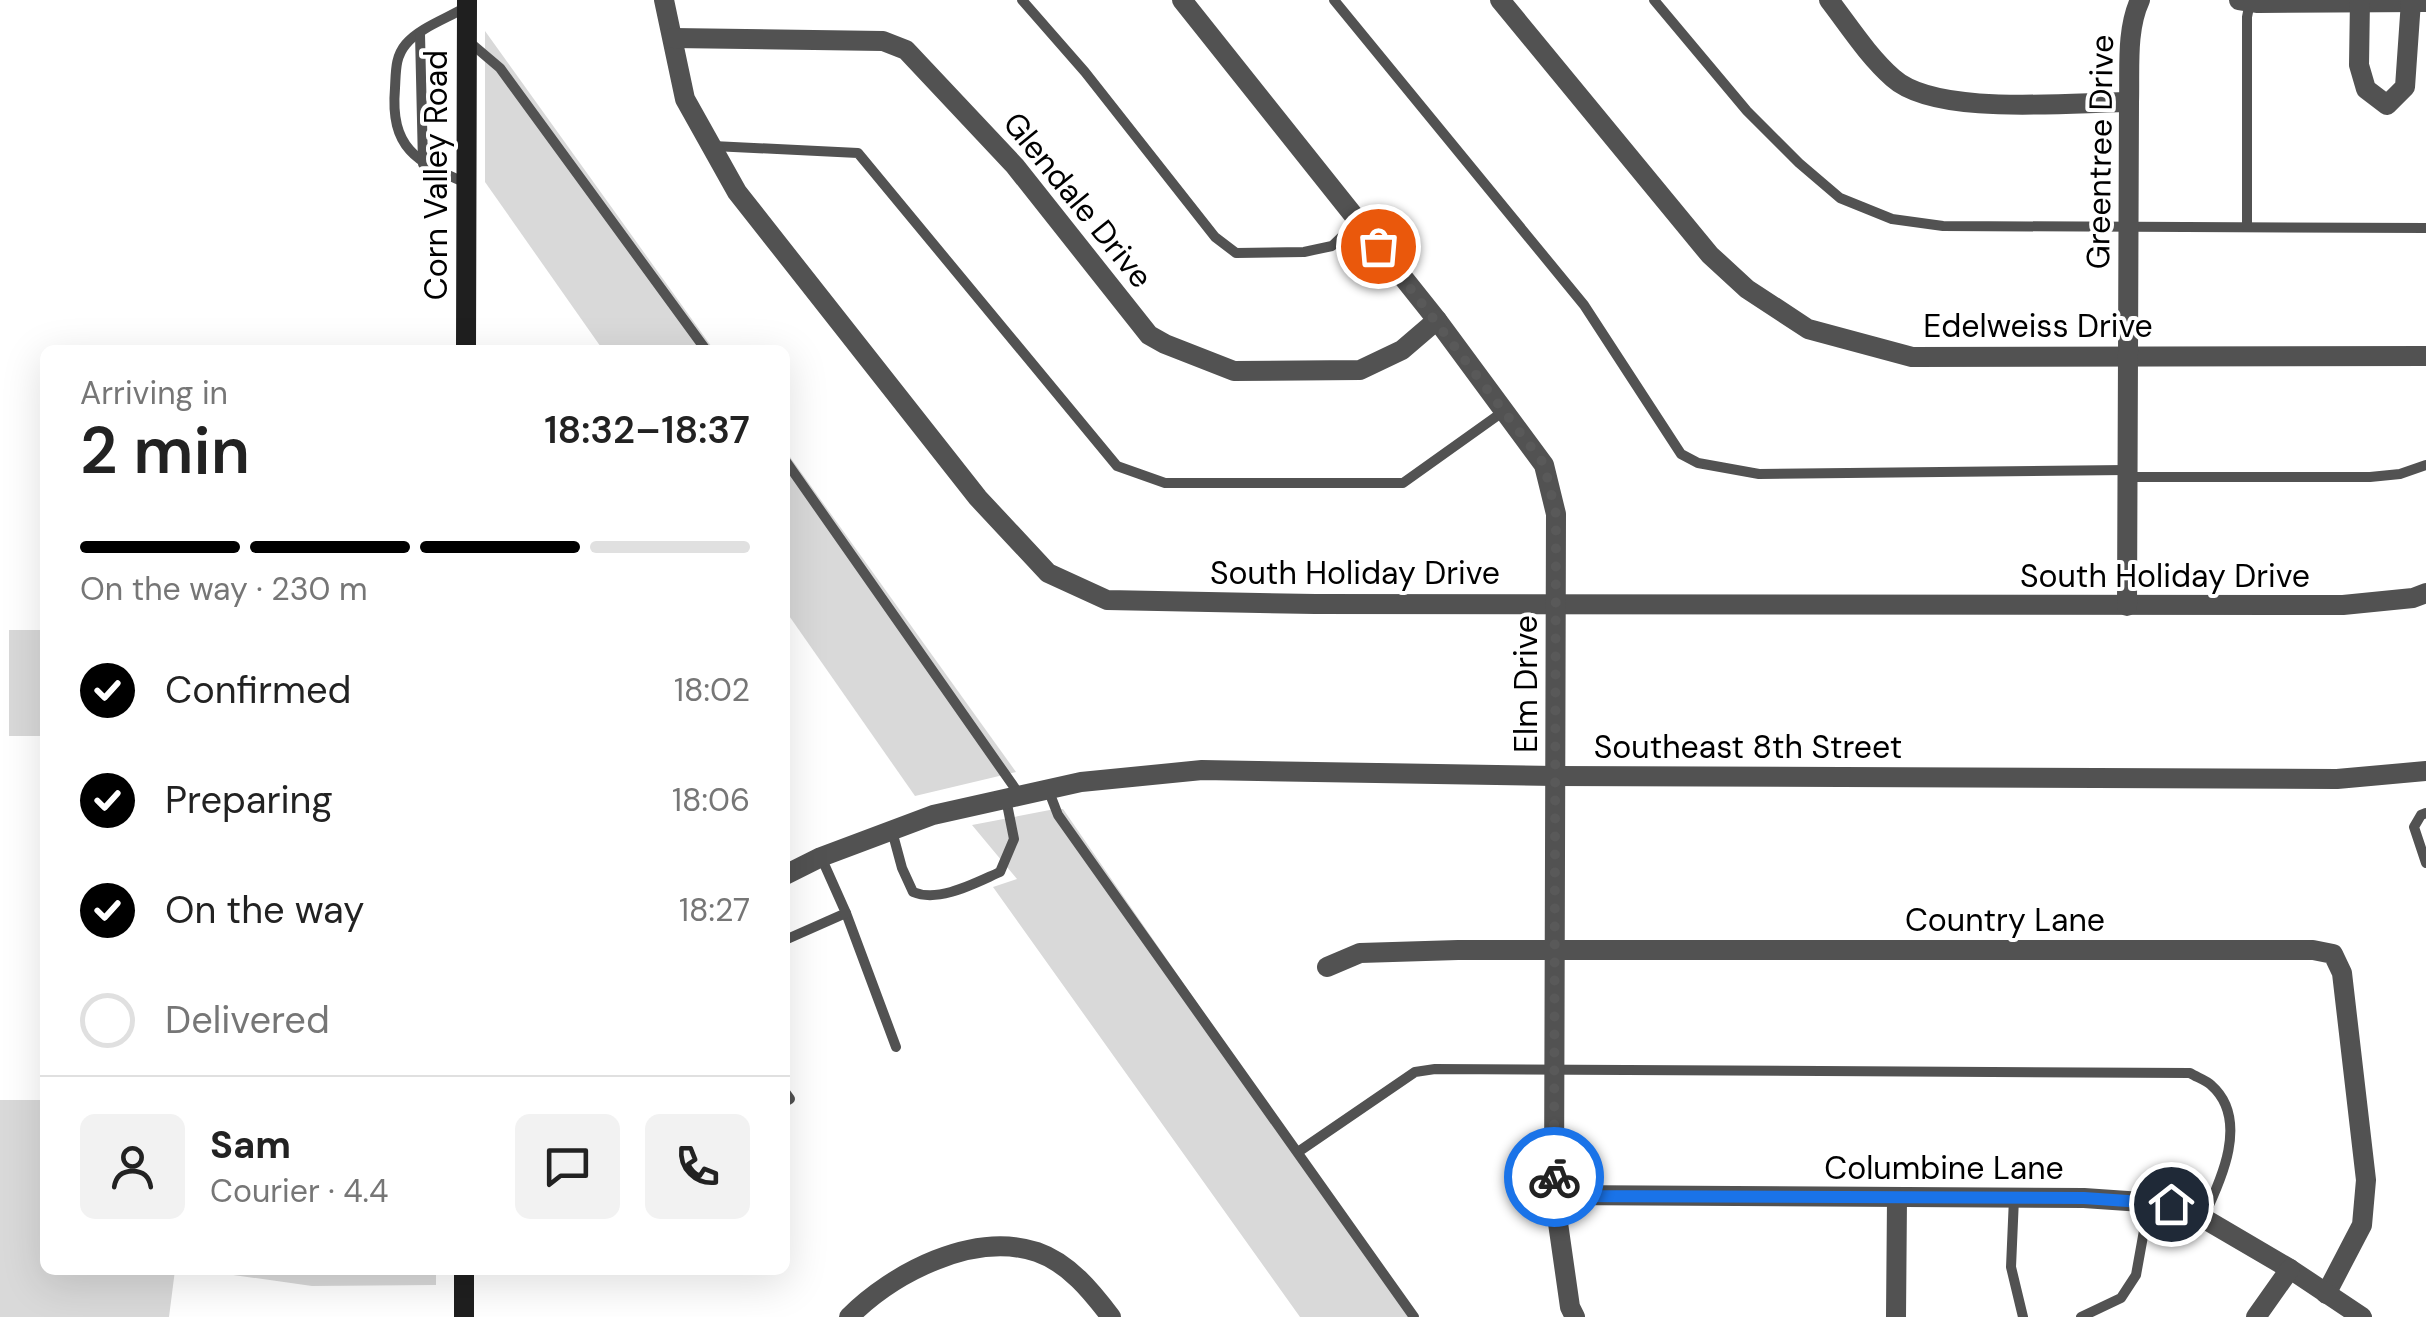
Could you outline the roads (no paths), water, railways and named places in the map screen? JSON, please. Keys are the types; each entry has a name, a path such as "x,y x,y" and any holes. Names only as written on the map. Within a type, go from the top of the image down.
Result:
{"main road":[{"name":"Corn Valley Road","path":"466,345 467,3"},
{"path":"464,1275 464,1317"}],"street":[{"name":"South Holiday Drive","path":"664,0 685,99 737,192 978,498 1048,572 1107,600 2343,605 2413,598 2426,593"},
{"name":"Elm Drive","path":"1182,0 1437,320 1544,464 1556,514 1554,1196 1570,1307 1575,1317"},
{"name":"Edelweiss Drive","path":"1500,0 1710,255 1748,289 1808,329 1912,357 2426,356"},
{"path":"1829,0 1894,79 1918,94 1956,103 2129,102"},
{"name":"Greentree Drive","path":"2126,606 2129,102 2131,38 2140,0"},
{"path":"2245,1 2360,0 2418,2 2405,87 2387,105 2366,90 2359,65 2360,0"},
{"name":"Glendale Drive","path":"673,38 883,41 906,50 1015,166 1149,336 1234,372 1360,370 1402,350 1437,320"},
{"name":"Southeast 8th Street","path":"790,873 821,857 933,815 1081,782 1202,770 1555,776 2336,779 2426,771"},
{"name":"Country Lane","path":"1327,967 1360,952 2313,950 2334,954 2342,973 2366,1180 2362,1224 2326,1294"},
{"name":"Columbine Lane","path":"1554,1196 2084,1198 2171,1204 2203,1218 2290,1269 2362,1317"},
{"path":"1896,1317 1897,1198"},
{"path":"849,1317 899,1279 958,1252 997,1247 1038,1252 1085,1282 1111,1317"},
{"path":"2256,1317 2290,1269"}],"lane":[{"path":"1022,0 1085,72 1215,237 1236,253 1304,252 1332,246 1358,221"},
{"path":"1334,0 1584,305 1681,454 1698,463 1759,474 2370,477 2400,474 2426,465"},
{"path":"1654,0 1747,111 1798,163 1840,198 1892,219 1944,226 2426,228"},
{"path":"2245,1 2247,226"},
{"path":"466,183 423,164 396,130 394,103 397,56 409,40 467,3"},
{"path":"420,34 423,164"},
{"path":"466,39 500,68 702,345"},
{"path":"712,146 858,153 1117,466 1166,483 1403,483 1504,410"},
{"path":"790,467 1012,796 1014,839 1000,872 938,894 924,896 913,892 892,830"},
{"path":"1048,788 1069,831 1414,1317"},
{"path":"2426,813 2414,827 2426,863"},
{"path":"821,857 896,1046"},
{"path":"790,938 846,913"},
{"path":"1298,1152 1415,1072 1435,1069 2190,1073 2212,1085 2228,1111 2229,1152 2203,1218"},
{"path":"2014,1198 2011,1266 2023,1317"},
{"path":"2081,1317 2121,1298 2136,1275 2148,1203"}]}
